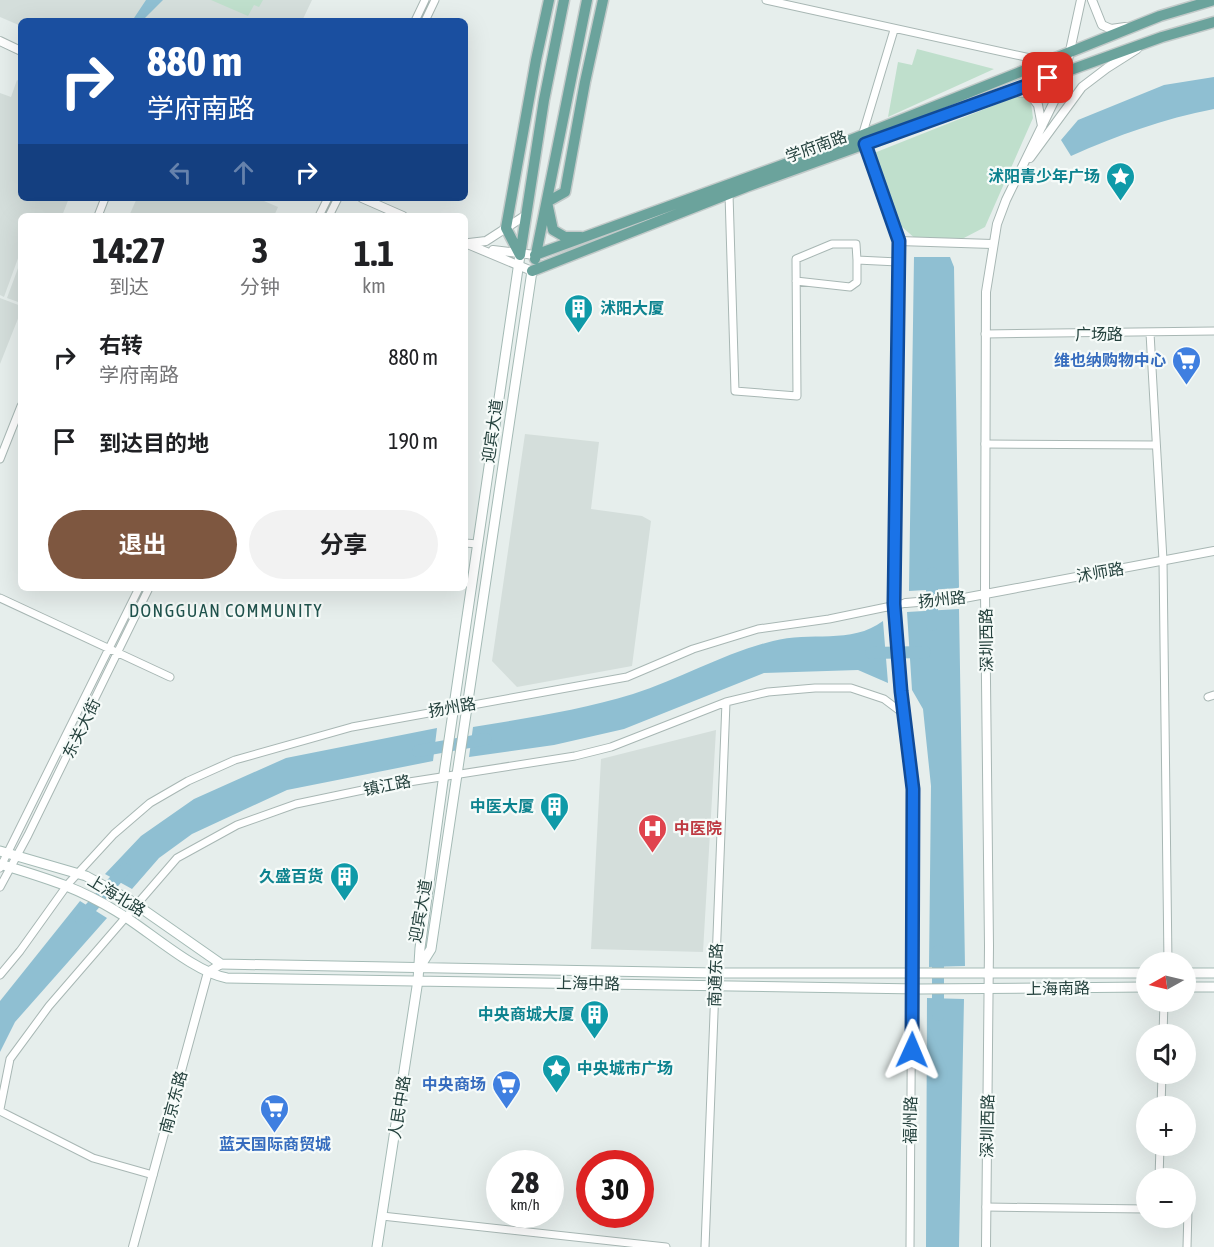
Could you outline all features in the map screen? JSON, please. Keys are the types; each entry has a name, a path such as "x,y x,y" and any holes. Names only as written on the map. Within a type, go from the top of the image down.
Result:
{"main road":[{"path":"519,260 506,228 549,0"},
{"name":"迎宾大道","path":"420,967 420,948 444,770 519,260 544,100 564,0"},
{"name":"迎宾大道","path":"420,967 431,949 532,271 587,0"},
{"path":"587,238 565,237 554,230 547,202 565,192 603,0"},
{"name":"学府南路","path":"532,271 863,140 1071,50 1214,0"},
{"name":"学府南路","path":"535,255 863,140 1013,92 1154,40 1214,22"},
{"name":"上海北路","path":"8,853 82,874 131,901 221,964"},
{"name":"上海北路","path":"3,866 71,886 121,913 208,972"},
{"name":"上海中路","path":"221,964 715,973 971,974"},
{"name":"人民中路","path":"377,1247 420,967"},
{"name":"上海中路","path":"208,972 227,978 970,988"},
{"name":"上海南路","path":"971,974 1136,973"},
{"path":"1196,973 1214,973"},
{"name":"上海南路","path":"970,988 1136,987"},
{"path":"1196,987 1214,987"}],"street":[{"path":"416,18 425,0"},
{"path":"426,18 435,0"},
{"path":"766,0 894,30 1046,61"},
{"name":"深圳西路","path":"986,1247 989,974 985,334 992,244 1006,200 1066,72 1081,0"},
{"path":"1092,0 1102,25 1111,29 1132,27"},
{"path":"863,140 894,30"},
{"path":"1023,165 1044,142 1082,87 1107,68 1154,40"},
{"path":"0,41 18,50"},
{"path":"1013,92 1029,93 1034,97 1042,126"},
{"name":"福州路","path":"863,140 899,241 894,604 901,691 913,789 916,975 910,1247"},
{"path":"729,194 735,391 797,396 796,281 796,259 832,244 856,244 857,282 850,287 796,281"},
{"path":"369,201 396,213"},
{"path":"468,243 486,241 526,215"},
{"path":"899,241 992,244"},
{"path":"468,244 519,260 532,271"},
{"path":"519,260 535,255"},
{"path":"857,260 898,262"},
{"name":"广场路","path":"985,334 1214,331"},
{"path":"1150,333 1163,560 1168,952"},
{"path":"0,459 18,414"},
{"path":"13,427 18,429"},
{"path":"985,444 1156,445"},
{"path":"468,543 478,544"},
{"name":"沭师路","path":"985,592 1214,551"},
{"name":"东关大街","path":"0,887 3,866 8,853 138,591"},
{"name":"东关大街","path":"8,853 117,654 148,591"},
{"name":"扬州路","path":"0,975 114,834 150,803 188,781 235,760 352,727 454,706 554,692 627,676 693,649 758,629 829,619 894,604 964,598 985,592"},
{"path":"0,598 170,677"},
{"name":"镇江路","path":"0,1110 10,1059 121,913 177,858 237,825 296,804 444,770 536,763 602,749 726,702 768,692 851,688 884,699 904,714"},
{"name":"南通东路","path":"705,1247 726,702"},
{"path":"208,972 221,964"},
{"name":"南京东路","path":"133,1247 208,972"},
{"path":"0,1110 93,1158 153,1175"},
{"path":"986,1208 1136,1209"},
{"path":"382,1216 666,1247"},
{"path":"1187,1247 1188,1228"}],"shaded area":[{"path":"0,0 312,0 303,18 18,18 18,25 0,17"},
{"path":"17,80 18,201 68,201 63,213 18,213 18,258 4,297 0,295 0,93 11,97"},
{"path":"136,201 264,201 278,207 275,213 130,213"},
{"path":"18,268 18,302 7,298"},
{"path":"0,298 18,305 18,319 0,364"},
{"path":"525,434 599,442 591,509 642,516 651,521 632,666 517,687 492,661"},
{"name":"中医院","path":"716,730 703,952 591,949 601,759"}],"green space":[{"path":"211,0 263,0 259,7 254,5 248,16"},
{"path":"917,49 994,69 888,117 898,62 912,65"},
{"path":"1015,97 1024,97 1031,103 1033,118 985,227 962,239 918,241 901,226 874,153"}],"water":[{"path":"146,0 163,0 145,18 134,18"},
{"path":"1214,77 1214,109 1141,128 1071,156 1061,140 1078,120 1164,85"},
{"path":"914,257 950,257 954,267 959,588 909,591"},
{"path":"959,609 965,966 929,967 931,786 923,709 912,690 907,612"},
{"path":"883,621 888,683 858,670 764,673 624,729 554,745 469,757 473,727 594,705 651,688 755,646 787,638 858,633"},
{"path":"437,728 433,761 287,790 192,834 159,858 132,889 105,874 141,836 194,799 286,758"},
{"path":"80,901 107,918 15,1022 0,1052 0,1001"},
{"path":"927,998 964,999 959,1247 926,1247"}],"waterway":[{"path":"932,573 932,625"},
{"path":"871,653 925,652"},
{"path":"418,751 486,739"},
{"path":"81,919 125,869"},
{"path":"938,951 938,1015"}],"place":[{"name":"沭阳青少年广场","path":"1121,202"},
{"name":"沭阳大厦","path":"579,334"},
{"name":"维也纳购物中心","path":"1187,386"},
{"name":"中医大厦","path":"555,832"},
{"name":"中医院","path":"653,854"},
{"name":"久盛百货","path":"344,902"},
{"name":"中央商城大厦","path":"595,1040"},
{"name":"中央城市广场","path":"556,1094"},
{"name":"中央商场","path":"507,1110"},
{"name":"蓝天国际商贸城","path":"275,1134"}],"district":[{"name":"DONGGUAN COMMUNITY","path":"226,610"}],"route":[{"path":"912,1050 913,789 901,691 894,604 899,241 865,144 1048,78"}]}
